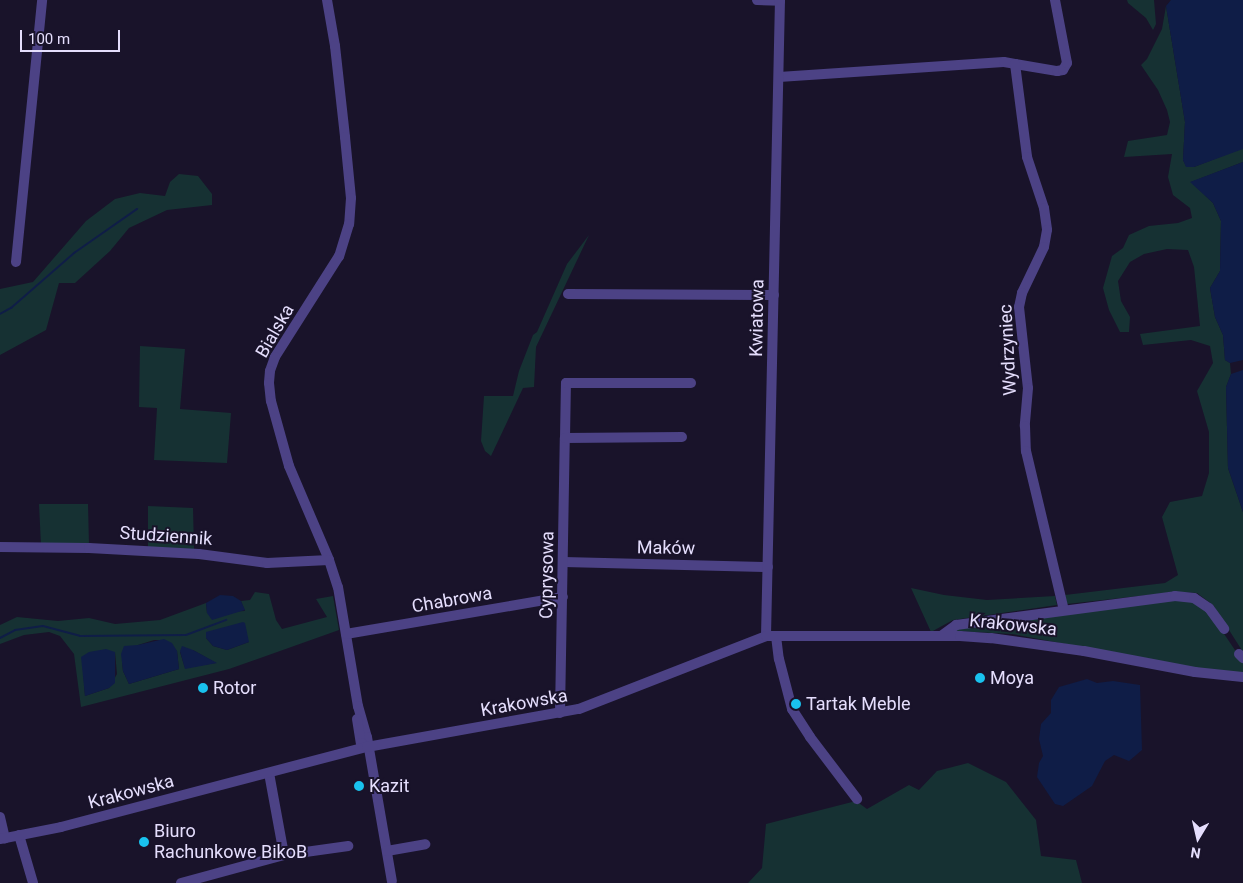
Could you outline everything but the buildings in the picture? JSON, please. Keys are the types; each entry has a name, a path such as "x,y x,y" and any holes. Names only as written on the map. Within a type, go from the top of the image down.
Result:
{"street":[{"path":"16,262 42,0"},
{"name":"Bialska","path":"326,0 335,46 345,137 351,198 349,224 339,256 275,357 270,371 271,401 291,473 329,560 338,587 358,706 367,741 392,881"},
{"path":"757,0 780,0"},
{"name":"Kwiatowa","path":"771,636 768,567 780,77 780,0"},
{"path":"780,77 1004,62 1057,71 1063,70 1067,64 1055,0"},
{"name":"Wydrzyniec","path":"1014,64 1028,157 1044,208 1047,230 1044,247 1022,293 1019,308 1028,388 1025,426 1026,451 1064,610"},
{"path":"568,294 774,294"},
{"name":"Cyprysowa","path":"560,713 566,384 691,383"},
{"path":"565,438 682,437"},
{"name":"Studziennik","path":"0,547 88,548 199,554 267,563 329,560"},
{"name":"Maków","path":"564,562 768,567"},
{"path":"940,636 956,625 1175,596 1194,598 1209,608 1224,629"},
{"name":"Chabrowa","path":"346,634 562,597"},
{"path":"771,636 792,709 810,738 857,799"},
{"name":"Krakowska","path":"3,839 70,825 342,754 367,741 560,713 595,704 771,636 940,636 1014,640 1195,672 1243,677"},
{"path":"269,773 284,855"},
{"path":"0,817 3,839"},
{"path":"19,836 33,883"},
{"path":"387,850 425,844"},
{"path":"181,883 284,855 348,846"}],"green space":[{"path":"1127,0 1154,0 1156,24 1153,30 1146,18"},
{"path":"1166,6 1185,122 1183,160 1186,166 1194,167 1243,148 1243,162 1191,182 1213,203 1221,221 1220,271 1210,288 1215,317 1223,335 1225,360 1230,363 1231,374 1226,387 1228,468 1243,512 1243,652 1213,605 1197,593 1175,592 1067,604 1065,595 1165,583 1178,575 1162,517 1170,502 1202,496 1209,473 1209,432 1197,391 1213,363 1210,346 1191,340 1143,345 1140,334 1200,326 1194,267 1188,250 1167,249 1144,254 1130,262 1118,281 1121,301 1130,317 1129,332 1120,332 1109,310 1103,288 1112,256 1123,248 1129,235 1149,226 1178,223 1192,218 1190,208 1173,195 1168,177 1172,154 1124,157 1128,141 1167,135 1170,122 1167,110 1158,90 1141,65 1147,59 1162,29"},
{"path":"179,174 198,176 212,194 212,205 167,210 129,228 110,251 75,283 59,283 46,330 0,355 0,289 33,282 86,221 115,199 140,193 165,196 170,182"},
{"path":"589,235 536,347 534,387 523,388 491,456 485,451 481,441 484,396 513,396 519,371 533,335 537,332 567,264"},
{"path":"140,346 185,349 180,409 231,413 227,463 154,460 157,408 139,407"},
{"path":"39,504 88,504 89,544 41,545"},
{"path":"148,506 193,508 194,549 148,549"},
{"path":"911,588 944,595 987,600 1055,596 1057,605 953,620 931,632"},
{"path":"255,592 269,594 276,620 282,629 327,617 316,599 333,596 339,630 229,669 81,707 74,654 60,636 49,632 24,635 0,644 0,625 17,617 58,621 89,618 115,624 160,620 206,603 207,613 245,611 241,601 250,600","holes":["206,638 249,642 227,650 213,646","160,640 177,651 179,669 129,684 123,671 122,661 138,645","193,650 216,663 185,668 180,652","115,652 117,674 109,688 85,696 83,670"]},
{"path":"1174,598 1194,600 1208,610 1243,662 1243,673 1194,668 1012,634 955,631 958,628"},
{"path":"968,763 1006,782 1036,820 1041,856 1076,860 1082,883 748,883 762,868 766,824 856,801 867,809 909,785 919,790 937,771"}],"water":[{"path":"1171,0 1243,0 1243,149 1194,167 1186,167 1183,160 1185,122 1166,6"},
{"path":"1243,162 1243,360 1230,363 1225,360 1223,335 1215,317 1210,288 1220,271 1221,221 1213,203 1190,182"},
{"path":"1243,370 1243,512 1228,468 1226,387 1231,374"},
{"path":"220,595 233,596 241,601 245,610 212,620 207,613 206,603"},
{"path":"245,623 249,642 227,650 213,646 206,638 206,632"},
{"path":"164,639 172,643 177,651 179,669 129,684 123,671 121,654 124,646"},
{"path":"182,646 217,663 185,669 180,651"},
{"path":"106,649 115,652 115,683 109,688 85,696 81,657 89,652"},
{"path":"1087,679 1097,683 1113,681 1140,685 1142,750 1129,761 1114,755 1105,761 1092,786 1063,806 1055,804 1037,777 1039,763 1043,756 1039,739 1041,724 1051,713 1051,700 1059,687"}],"waterway":[{"path":"0,314 11,308 74,253 137,209"},
{"path":"0,638 15,630 43,626 80,636 186,635 226,620"}],"place":[{"name":"Moya","path":"980,678"},
{"name":"Rotor","path":"203,688"},
{"name":"Tartak Meble","path":"796,704"},
{"name":"Kazit","path":"359,786"},
{"name":"Biuro Rachunkowe BikoB","path":"144,842"}]}
